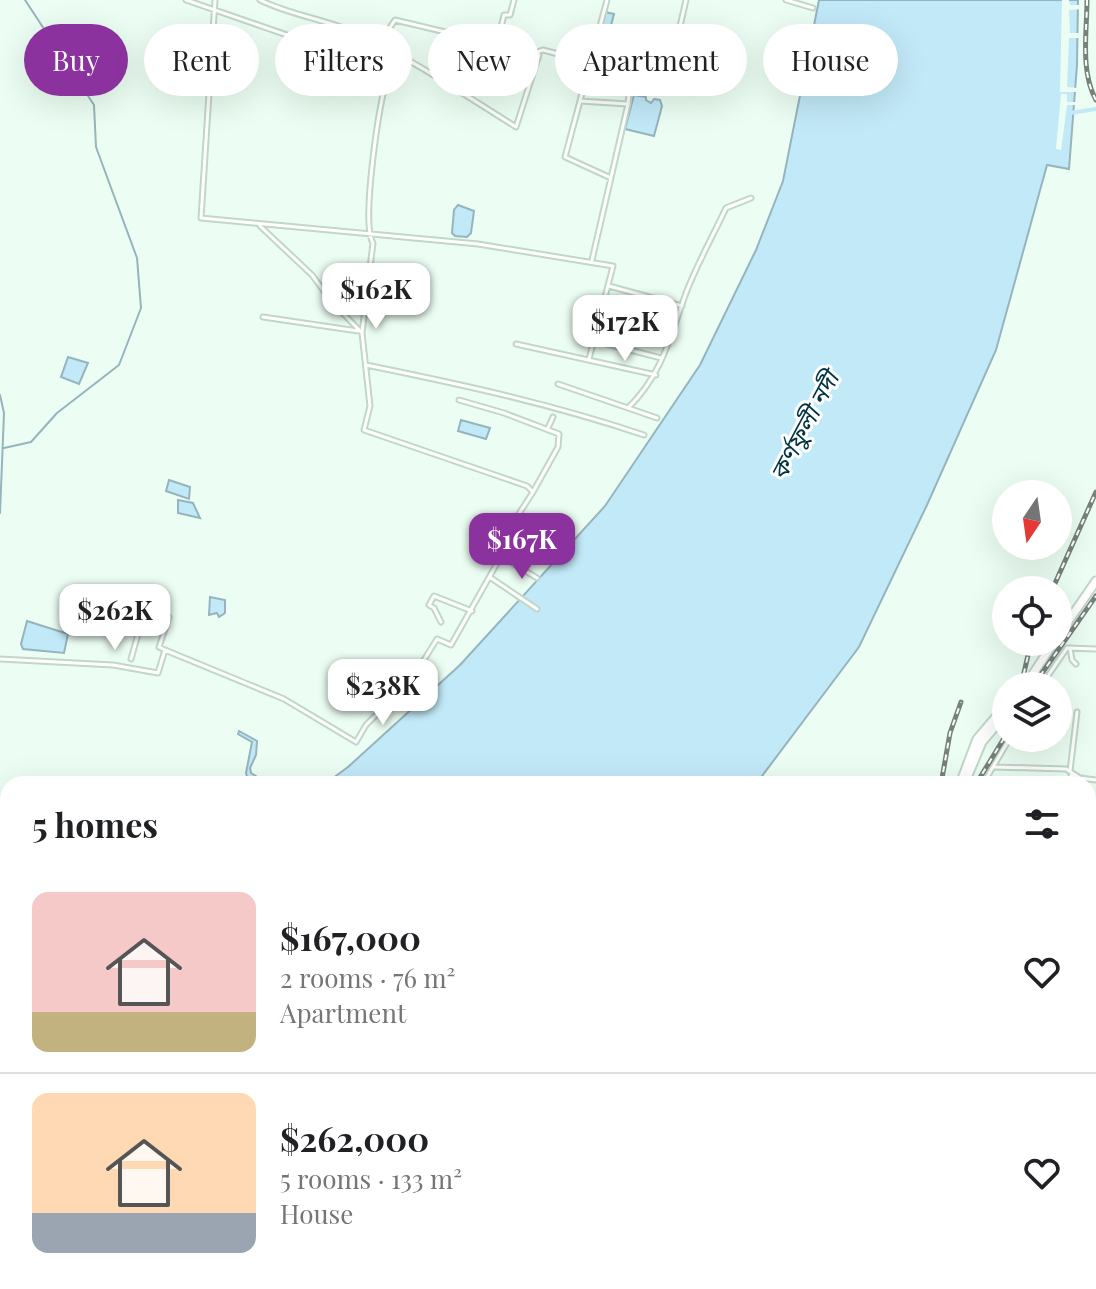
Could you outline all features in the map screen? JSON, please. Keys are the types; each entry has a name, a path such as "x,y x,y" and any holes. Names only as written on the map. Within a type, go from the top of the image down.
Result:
{"main road":[{"path":"1072,616 1096,581"},
{"path":"965,776 977,739 992,721"},
{"path":"967,776 982,742 992,730"}],"street":[{"path":"186,0 275,31"},
{"path":"215,0 201,218 478,244 613,266 589,359"},
{"path":"260,0 330,24"},
{"path":"502,24 504,15 510,15 514,0"},
{"path":"601,24 607,0"},
{"path":"681,24 686,0"},
{"path":"786,0 813,8"},
{"path":"392,24 395,20 412,24"},
{"path":"383,96 368,209 368,235 373,243 360,332 370,406 364,430 527,486 533,492"},
{"path":"465,96 516,127 526,96"},
{"path":"582,96 565,157 611,178"},
{"path":"592,261 629,96"},
{"path":"580,101 628,104"},
{"path":"628,408 645,392 656,375 682,306 726,208 751,198"},
{"path":"258,224 312,275 360,332"},
{"path":"609,286 682,306"},
{"path":"263,317 360,332"},
{"path":"600,324 669,341"},
{"path":"595,341 661,358"},
{"path":"516,344 656,375"},
{"path":"366,365 496,391 644,435"},
{"path":"558,384 657,418"},
{"path":"424,691 409,684 437,639 447,646 451,645 491,578 501,548 558,447 559,434 548,428 459,400"},
{"path":"548,428 553,417"},
{"path":"500,558 537,578"},
{"path":"491,578 537,609"},
{"path":"441,622 429,605 434,596 472,611"},
{"path":"130,628 136,606 169,617 159,647 284,699 356,742 366,725 394,697 400,695 412,700 430,683"},
{"path":"131,659 145,609"},
{"path":"1072,648 1096,649"},
{"path":"0,659 113,665 158,673 165,650"},
{"path":"1071,656 1076,664"},
{"path":"1070,776 1077,712"},
{"path":"989,776 1003,752"},
{"path":"995,767 1066,769 1077,776"},
{"path":"1096,774 1096,780"}],"water":[{"name":"কর্ণফুলী নদী","path":"819,0 1078,0 1077,65 1069,169 1047,165 996,350 859,647 762,776 336,776 460,665 605,506 700,365 756,250 783,181 800,96 898,96 898,24 814,24"},
{"path":"605,12 614,14 611,24 602,24"},
{"path":"634,96 646,97 651,103 654,99 660,100 662,106 654,136 625,129"},
{"path":"458,205 474,211 471,233 467,237 452,233 454,210"},
{"path":"68,357 88,363 79,384 61,377"},
{"path":"461,420 490,428 486,439 458,431"},
{"path":"169,480 190,487 189,499 166,491"},
{"path":"178,500 193,503 200,518 178,513"},
{"path":"210,597 225,600 225,613 219,617 217,613 209,615"},
{"path":"27,621 68,634 64,653 23,649 21,644"},
{"path":"239,731 257,741 256,755 250,768 256,776 247,776 246,773 252,742 238,734"}],"pier":[{"path":"1062,0 1069,0 1070,5 1082,5 1082,9 1069,10 1070,33 1080,33 1080,38 1069,38 1067,87 1078,88 1078,92 1060,92"},
{"path":"1061,94 1067,94 1067,102 1079,102 1078,105 1067,105 1061,150 1056,149"}],"waterway":[{"path":"4,448 31,442 57,413 119,365 141,308 137,258 96,147 94,105 25,0"},
{"path":"1070,113 1096,109"},
{"path":"0,395 4,413 0,513"}],"railway":[{"path":"1087,0 1086,64 1096,100"},
{"path":"1058,576 1096,492"},
{"path":"1043,672 1096,596"},
{"path":"1024,672 1028,656"},
{"path":"942,776 950,733 961,702"},
{"path":"981,776 996,752"}]}
